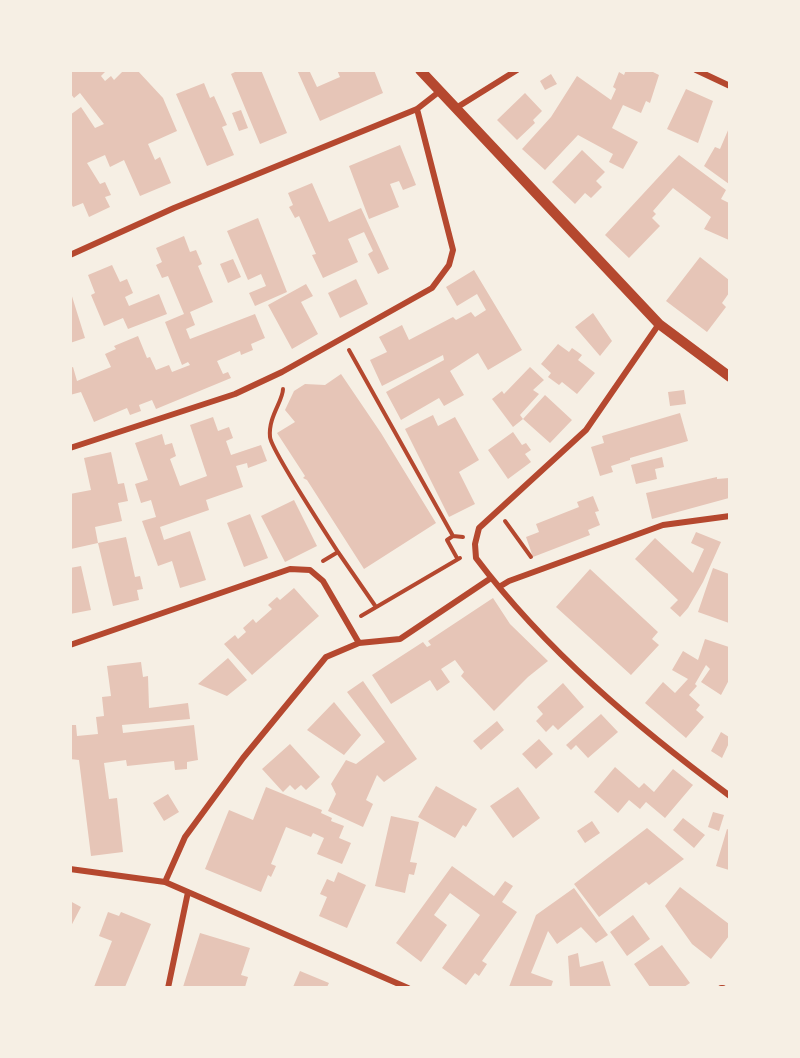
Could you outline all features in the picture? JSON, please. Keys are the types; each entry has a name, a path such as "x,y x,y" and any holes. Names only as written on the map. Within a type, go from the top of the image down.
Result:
{"street":[{"path":"420,70 659,324 729,377"},
{"path":"456,108 517,70"},
{"path":"696,70 729,86"},
{"path":"70,255 174,208 417,109 440,91"},
{"path":"70,448 235,394 282,372 432,288 449,265 453,250 417,109"},
{"path":"659,324 586,430 479,528 476,539 476,558 551,646 655,741 729,796"},
{"path":"499,587 537,570 663,525 729,516"},
{"path":"70,645 290,569 310,570 323,581 359,643"},
{"path":"165,882 185,837 243,758 327,657 359,643 400,639 491,578"},
{"path":"70,869 165,882 408,987"},
{"path":"168,987 188,892"}],"path":[{"path":"342,339 453,536"},
{"path":"282,372 283,394 273,411 270,438 338,552 376,607"},
{"path":"498,511 531,556 537,570"},
{"path":"457,558 447,540 453,536 476,539"},
{"path":"310,570 338,552"},
{"path":"349,623 457,558 476,558"}],"building":[{"path":"70,70 104,70 101,76 105,81 111,76 114,80 124,70 137,70 163,98 177,131 148,144 155,160 160,157 171,183 140,196 124,160 110,167 105,155 87,163 100,184 105,182 111,195 105,197 110,207 89,217 83,203 73,207 70,201 70,115 81,107 95,128 104,124 80,93 74,98 70,93"},
{"path":"239,70 261,70 287,133 260,144 231,74"},
{"path":"297,70 309,70 317,87 340,77 337,70 374,70 383,93 320,121"},
{"path":"626,70 649,70 659,75 650,103 646,101 641,113 623,105 612,128 638,142 623,169 609,162 613,154 578,135 545,170 522,149 551,117 577,76 611,100 619,72 624,75"},
{"path":"551,74 557,84 545,90 540,81"},
{"path":"204,83 210,98 214,96 227,125 222,127 234,155 207,166 176,94"},
{"path":"686,89 713,101 698,143 667,129"},
{"path":"525,93 542,111 533,120 535,123 517,140 497,120"},
{"path":"241,110 248,128 239,131 232,113"},
{"path":"729,128 729,184 704,166 715,147 720,149"},
{"path":"400,145 416,185 403,190 399,181 390,184 399,207 369,219 349,166"},
{"path":"582,150 605,172 596,181 602,187 591,198 585,193 575,204 552,182"},
{"path":"679,155 726,190 721,199 729,203 729,240 704,229 711,217 673,188 653,211 656,214 652,218 660,226 629,258 605,235"},
{"path":"312,183 329,222 361,208 389,269 378,274 368,254 373,251 364,232 348,239 358,262 323,278 312,255 316,254 299,216 295,218 289,207 293,205 288,193"},
{"path":"258,218 287,292 255,306 249,293 266,286 261,274 248,280 227,231"},
{"path":"184,236 190,252 196,250 202,264 198,266 213,302 190,312 195,325 186,329 190,339 255,314 265,338 251,344 253,350 241,355 240,351 217,361 223,374 228,372 231,378 156,409 152,400 139,405 141,411 130,415 127,408 94,422 81,392 70,395 70,368 73,367 77,381 111,367 105,354 116,349 114,346 138,336 147,358 150,357 156,370 169,365 172,372 190,365 188,362 182,365 165,322 184,314 168,276 162,278 156,265 162,262 156,248"},
{"path":"700,257 729,280 729,293 722,303 726,307 707,332 666,301"},
{"path":"233,259 241,277 228,283 220,264"},
{"path":"112,265 120,282 127,279 133,293 125,297 129,306 159,294 167,314 128,329 123,318 104,326 91,295 95,293 88,275"},
{"path":"474,270 522,350 488,370 478,353 450,371 464,395 444,406 439,398 401,420 386,392 444,360 443,355 382,386 370,360 387,352 379,337 402,325 409,340 453,317 456,320 471,312 475,317 486,310 477,294 457,306 446,287"},
{"path":"356,279 368,304 340,318 328,293"},
{"path":"306,284 313,296 301,302 318,334 292,349 268,305"},
{"path":"70,290 85,338 70,343"},
{"path":"593,313 612,341 600,356 575,327"},
{"path":"558,344 569,352 572,348 582,355 578,360 595,373 577,394 562,382 559,385 548,377 551,373 541,364"},
{"path":"530,367 544,380 533,390 539,394 520,415 523,419 513,427 492,399 502,391 504,394"},
{"path":"341,374 381,433 436,523 364,569 307,480 303,478 305,476 277,433 295,422 285,410 294,391 305,384 325,385"},
{"path":"684,390 686,404 670,406 668,392"},
{"path":"545,395 572,420 550,443 523,419"},
{"path":"680,413 688,441 630,458 630,460 611,466 613,472 600,476 591,447 604,443 602,436"},
{"path":"433,415 438,426 455,417 479,460 459,472 475,504 449,517 405,429"},
{"path":"213,417 218,431 229,427 233,438 226,441 231,455 261,445 267,461 248,468 247,463 236,466 243,487 206,500 209,510 160,527 164,540 190,531 206,580 180,588 172,561 158,566 142,521 156,517 151,500 141,503 135,484 148,480 135,443 162,434 165,445 172,443 176,456 170,459 180,486 207,476 190,425"},
{"path":"513,432 522,445 526,443 531,450 525,454 531,462 508,479 488,450"},
{"path":"111,452 118,484 124,483 128,501 118,503 122,521 95,527 98,543 71,549 70,494 91,490 84,458"},
{"path":"662,457 664,467 655,469 657,479 636,484 631,465"},
{"path":"717,477 717,479 729,478 729,498 652,519 646,493"},
{"path":"593,496 599,511 595,512 600,525 588,530 590,535 533,557 526,537 539,532 536,524 579,507 577,502"},
{"path":"294,500 317,546 285,562 261,516"},
{"path":"250,514 268,558 244,567 227,523"},
{"path":"696,532 721,542 703,582 680,617 670,608 678,600 635,559 655,538 693,573 704,549 691,543"},
{"path":"126,537 135,577 140,576 143,589 137,590 139,600 113,606 98,543"},
{"path":"81,566 91,610 70,614 70,568"},
{"path":"713,568 729,574 729,623 698,612"},
{"path":"590,569 658,632 652,639 659,645 631,675 556,607"},
{"path":"294,588 319,616 252,675 224,644 235,635 238,639 246,632 243,628 253,619 256,623 272,609 268,605 277,597 280,600"},
{"path":"493,598 510,624 548,661 528,677 494,711 461,676 464,672 455,660 441,669 450,682 437,691 430,680 391,704 372,675 423,642 427,647 431,645 428,641"},
{"path":"705,639 729,647 729,680 721,695 701,682 710,669 706,665 695,684 697,686 689,695 700,705 696,710 704,717 686,738 645,703 663,682 675,693 688,679 672,670 683,651 698,660"},
{"path":"228,658 247,680 227,696 198,684"},
{"path":"141,662 143,677 148,676 149,708 188,703 190,719 122,725 123,733 194,725 198,760 187,762 187,769 175,770 174,761 127,766 126,760 104,763 109,799 117,798 123,852 91,856 79,760 70,759 70,725 76,725 77,736 98,734 96,717 104,716 102,697 111,696 107,666"},
{"path":"363,681 417,759 384,782 377,775 366,800 373,804 363,827 328,811 336,794 331,784 346,760 356,764 385,742 347,692"},
{"path":"563,683 584,707 558,730 553,725 546,732 536,721 543,714 537,707"},
{"path":"334,702 361,735 344,755 307,730"},
{"path":"601,714 618,732 588,758 576,745 571,750 566,745"},
{"path":"497,721 504,730 481,750 473,741"},
{"path":"721,732 729,737 729,743 722,758 711,751"},
{"path":"539,739 553,754 536,769 522,754"},
{"path":"290,744 320,777 306,790 301,785 295,790 290,785 283,792 262,769"},
{"path":"615,767 639,788 644,783 654,792 673,769 693,785 665,818 646,802 640,809 629,800 618,813 594,792"},
{"path":"436,786 477,809 466,827 463,825 455,838 418,817"},
{"path":"266,787 322,810 321,813 332,818 331,821 344,826 339,838 351,843 342,864 317,854 324,838 313,833 311,837 286,827 271,864 276,866 271,877 268,875 261,892 205,869 229,810 253,820"},
{"path":"518,787 540,818 513,838 490,806"},
{"path":"168,794 179,812 164,821 153,803"},
{"path":"713,812 724,815 719,831 708,827"},
{"path":"391,816 419,822 410,862 417,863 414,875 409,874 405,893 375,886"},
{"path":"683,818 705,835 694,848 673,830"},
{"path":"592,821 600,833 585,843 577,831"},
{"path":"647,828 684,859 649,885 646,882 599,917 574,884"},
{"path":"727,829 729,830 729,870 716,866"},
{"path":"452,866 494,896 505,881 513,886 502,902 517,912 482,961 487,964 479,976 475,973 466,985 442,968 480,915 450,893 434,915 447,925 421,962 396,943"},
{"path":"338,872 366,885 347,928 319,916 327,897 320,894 327,879 334,882"},
{"path":"680,887 729,924 729,936 711,959 692,944 665,906"},
{"path":"574,888 608,935 596,943 581,927 557,944 548,931 531,973 553,981 551,987 509,987 536,915"},
{"path":"70,901 81,907 70,928"},
{"path":"108,912 119,916 121,912 151,924 125,987 94,987 112,941 99,936"},
{"path":"633,915 650,939 627,956 610,932"},
{"path":"200,933 250,948 241,975 248,977 245,987 183,987"},
{"path":"662,945 690,983 684,987 650,987 634,964"},
{"path":"578,953 580,967 603,961 611,987 570,987 568,956"},
{"path":"300,971 329,983 327,987 293,987"}]}
